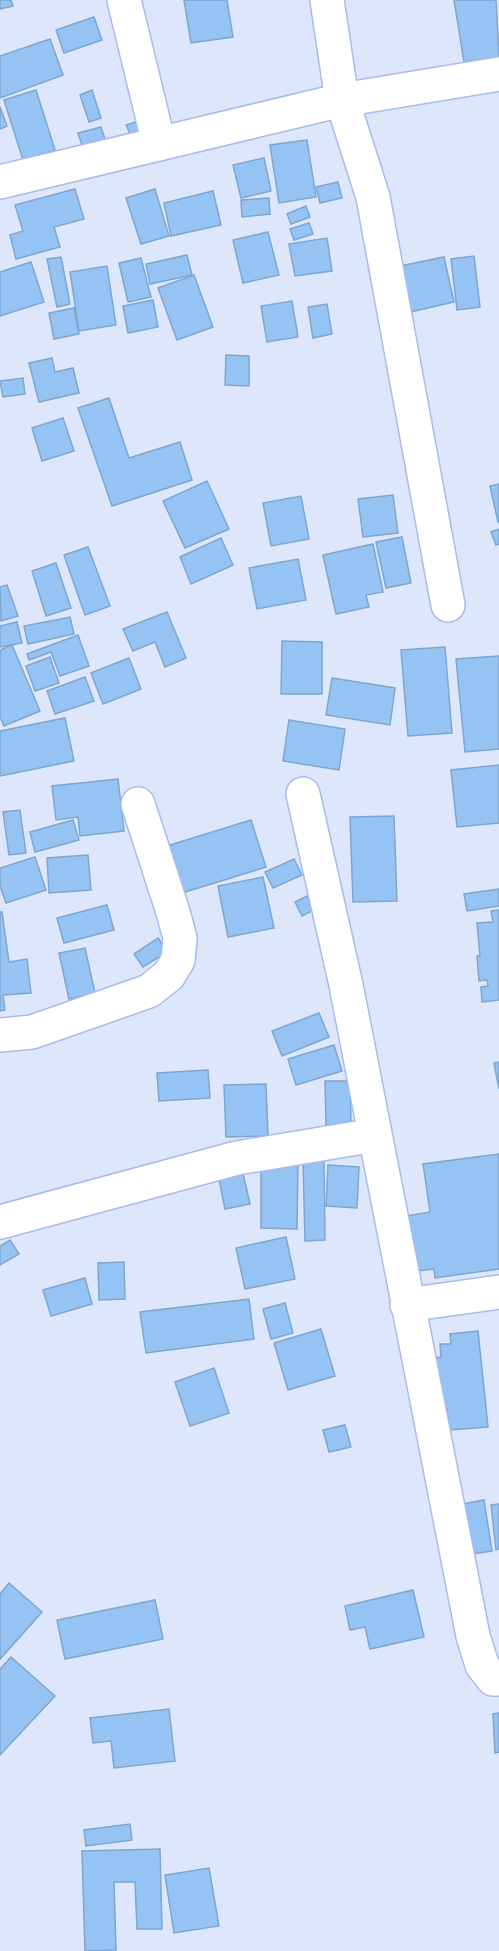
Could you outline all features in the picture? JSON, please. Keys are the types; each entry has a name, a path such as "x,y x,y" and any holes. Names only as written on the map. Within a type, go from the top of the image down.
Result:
{"street":[{"path":"124,0 159,144"},
{"path":"327,0 342,100 373,197 448,606"},
{"path":"0,182 342,100 499,74"},
{"path":"303,794 346,985 473,1636 482,1665 493,1678 499,1680"},
{"path":"0,1035 32,1032 149,991 169,975 178,960 180,938 138,804"},
{"path":"0,1222 237,1158 375,1135"},
{"path":"407,1305 499,1292"}],"building":[{"path":"0,0 11,0 13,6 0,9"},
{"path":"184,0 227,0 233,37 191,43"},
{"path":"454,0 496,0 499,57 464,62"},
{"path":"94,17 102,40 64,53 56,30"},
{"path":"50,39 63,75 0,98 0,56"},
{"path":"36,90 55,150 23,160 4,100"},
{"path":"92,90 101,118 89,122 80,95"},
{"path":"0,107 7,126 0,129"},
{"path":"136,122 141,133 131,136 126,125"},
{"path":"101,127 105,139 82,145 78,133"},
{"path":"307,140 316,197 279,203 270,145"},
{"path":"264,158 271,191 241,198 233,165"},
{"path":"338,182 342,198 320,203 316,187"},
{"path":"75,189 84,219 54,227 60,247 16,259 10,235 23,231 15,205"},
{"path":"155,189 169,236 141,244 126,198"},
{"path":"213,191 221,225 171,236 164,203"},
{"path":"269,198 270,214 242,217 241,200"},
{"path":"306,206 310,217 291,224 287,214"},
{"path":"309,223 313,234 294,240 290,229"},
{"path":"268,232 279,275 243,283 233,240"},
{"path":"327,238 332,271 295,276 289,244"},
{"path":"187,255 192,275 150,284 146,264"},
{"path":"474,256 480,307 457,310 451,259"},
{"path":"61,257 70,304 57,307 47,259"},
{"path":"444,257 454,302 406,313 395,267"},
{"path":"141,258 151,297 128,302 119,263"},
{"path":"31,262 44,302 0,316 0,272"},
{"path":"107,266 116,325 79,331 70,272"},
{"path":"194,275 213,327 177,340 158,288"},
{"path":"153,300 158,327 128,333 123,306"},
{"path":"292,301 298,337 267,342 261,306"},
{"path":"327,304 332,334 313,338 308,307"},
{"path":"74,308 79,334 54,339 49,313"},
{"path":"226,355 249,356 249,386 225,385"},
{"path":"52,358 55,372 73,368 79,393 39,402 29,363"},
{"path":"23,378 25,394 3,397 0,381"},
{"path":"109,398 129,458 180,442 192,480 112,506 78,408"},
{"path":"63,418 74,451 42,461 32,428"},
{"path":"207,481 229,529 185,548 163,501"},
{"path":"499,484 499,522 498,522 490,486"},
{"path":"393,495 398,533 363,537 358,499"},
{"path":"301,496 309,539 271,546 263,503"},
{"path":"499,529 499,544 496,545 491,532"},
{"path":"402,537 411,583 386,588 376,542"},
{"path":"221,538 233,565 191,584 180,557"},
{"path":"373,544 383,592 366,595 369,607 336,614 323,555"},
{"path":"88,547 110,606 85,615 64,555"},
{"path":"298,559 306,600 257,609 249,568"},
{"path":"56,563 71,608 46,616 32,571"},
{"path":"7,585 18,616 1,621 0,587"},
{"path":"167,612 186,658 165,667 155,642 133,651 123,629"},
{"path":"70,617 74,634 28,644 24,626"},
{"path":"17,622 22,643 0,647 0,626"},
{"path":"78,635 89,666 60,676 51,652 29,660 27,654"},
{"path":"282,641 322,642 322,694 281,694"},
{"path":"12,645 40,711 4,726 0,717 0,650"},
{"path":"445,647 452,733 408,736 401,650"},
{"path":"499,656 499,749 465,752 456,659"},
{"path":"50,657 59,683 35,691 26,666"},
{"path":"129,658 141,689 103,704 91,673"},
{"path":"85,677 94,701 55,714 47,691"},
{"path":"332,678 395,688 390,725 326,715"},
{"path":"65,718 74,761 0,776 0,731"},
{"path":"289,720 345,729 339,770 283,761"},
{"path":"499,765 499,823 457,827 451,770"},
{"path":"118,779 124,831 80,836 78,817 56,820 52,786"},
{"path":"20,810 26,853 9,855 3,812"},
{"path":"394,816 397,901 353,902 350,817"},
{"path":"73,820 79,840 35,852 30,832"},
{"path":"251,820 266,867 169,897 154,850"},
{"path":"88,855 91,890 49,893 47,858"},
{"path":"35,857 46,890 6,903 0,886 0,868"},
{"path":"294,859 302,875 273,888 265,872"},
{"path":"263,877 274,928 228,937 218,886"},
{"path":"499,889 499,906 467,911 464,894"},
{"path":"307,896 314,910 302,916 295,902"},
{"path":"107,905 114,930 64,943 57,918"},
{"path":"499,910 499,1000 482,1002 481,987 488,986 487,980 479,981 477,956 480,956 477,923 493,922 491,911"},
{"path":"0,912 2,912 9,962 27,959 31,993 3,995 5,1010 0,1011"},
{"path":"158,938 167,952 143,967 134,954"},
{"path":"85,948 95,993 69,999 59,953"},
{"path":"319,1013 329,1037 282,1056 272,1031"},
{"path":"334,1045 342,1071 296,1085 288,1059"},
{"path":"499,1062 499,1089 494,1063"},
{"path":"208,1070 210,1098 159,1101 157,1073"},
{"path":"325,1081 350,1081 351,1125 326,1125"},
{"path":"266,1084 268,1136 226,1137 224,1085"},
{"path":"499,1154 499,1269 435,1278 434,1269 408,1272 400,1217 430,1212 423,1164"},
{"path":"324,1160 325,1240 305,1241 303,1161"},
{"path":"261,1163 298,1163 297,1229 261,1228"},
{"path":"328,1165 359,1167 357,1208 326,1206"},
{"path":"242,1169 250,1204 225,1209 218,1174"},
{"path":"286,1237 295,1279 245,1289 236,1248"},
{"path":"10,1240 19,1254 0,1265 0,1246"},
{"path":"124,1262 125,1299 99,1300 98,1263"},
{"path":"85,1278 92,1304 51,1316 43,1290"},
{"path":"249,1299 254,1339 146,1353 140,1312"},
{"path":"285,1303 293,1333 271,1339 263,1309"},
{"path":"321,1329 335,1376 288,1390 274,1343"},
{"path":"478,1331 488,1427 449,1430 447,1409 433,1410 427,1358 441,1357 440,1344 451,1344 450,1334"},
{"path":"214,1368 229,1413 190,1426 175,1382"},
{"path":"345,1425 351,1447 329,1452 323,1430"},
{"path":"484,1500 492,1551 465,1555 462,1504"},
{"path":"499,1504 499,1549 496,1550 491,1505"},
{"path":"9,1583 42,1612 0,1659 0,1594"},
{"path":"413,1590 424,1637 370,1649 365,1627 350,1630 345,1606"},
{"path":"155,1600 163,1639 65,1659 57,1620"},
{"path":"11,1657 55,1696 0,1755 0,1669"},
{"path":"169,1709 175,1761 114,1768 111,1741 93,1743 90,1718"},
{"path":"499,1713 499,1752 495,1753 493,1714"},
{"path":"130,1824 132,1840 86,1846 84,1830"},
{"path":"160,1849 162,1929 137,1929 135,1882 114,1882 116,1950 85,1951 82,1851"},
{"path":"209,1868 219,1926 174,1933 165,1875"}]}
